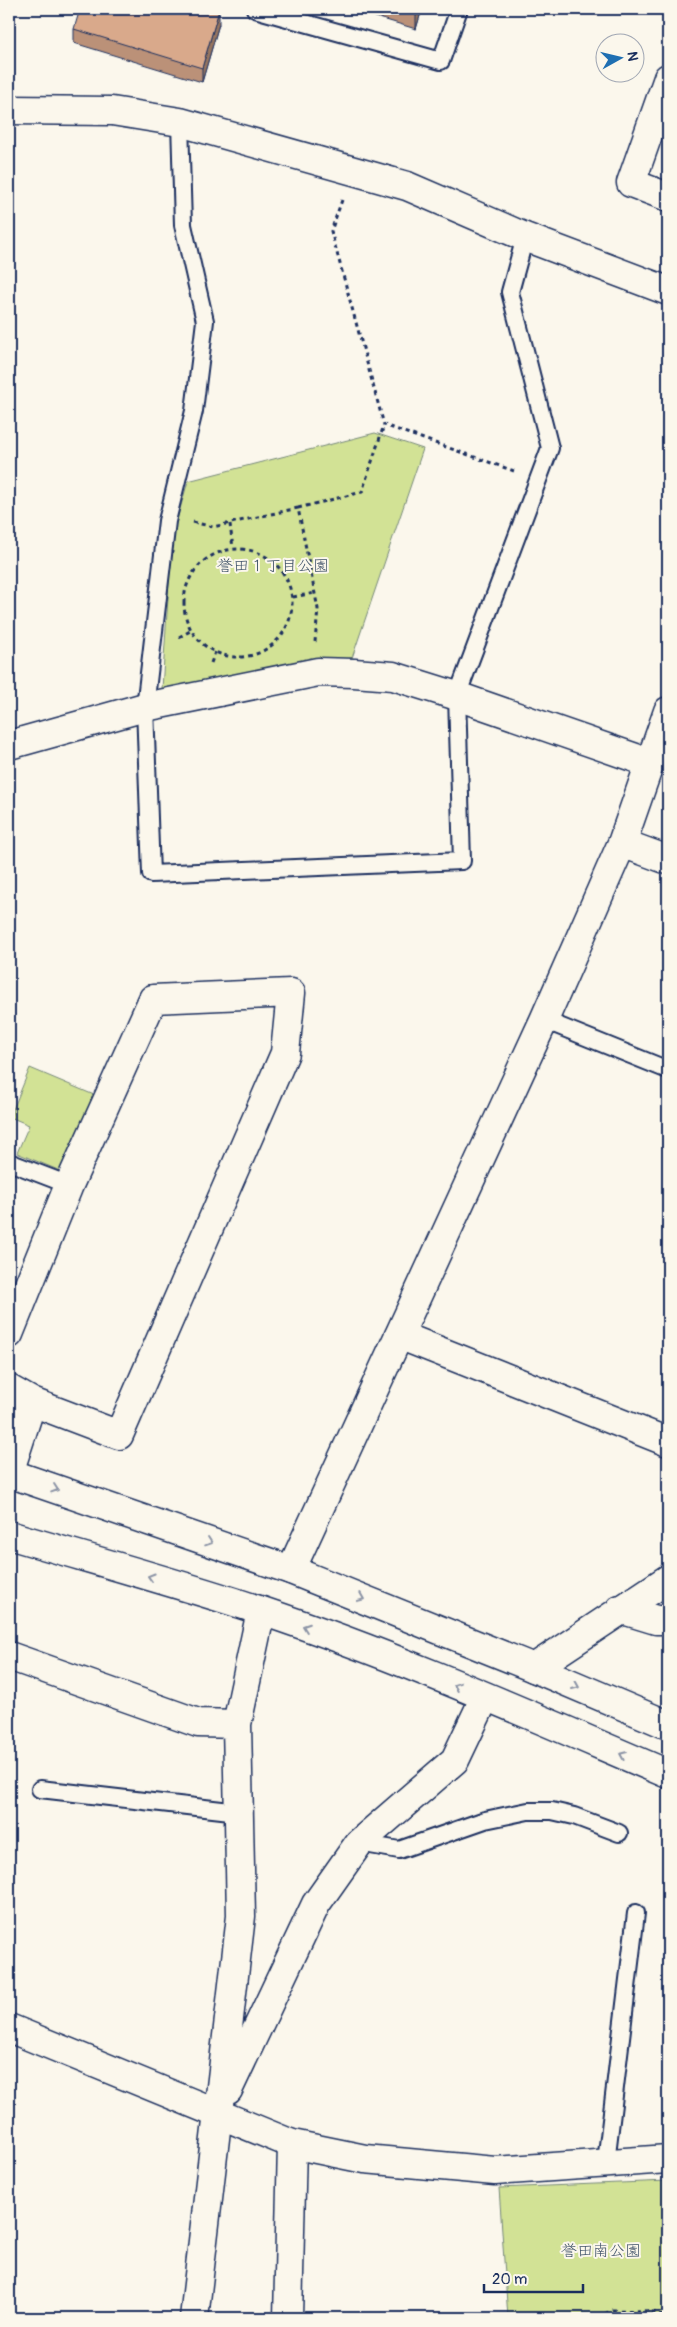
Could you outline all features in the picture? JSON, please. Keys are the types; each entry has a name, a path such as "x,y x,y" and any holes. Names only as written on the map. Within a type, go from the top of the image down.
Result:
{"street":[{"path":"668,78 631,183 668,197"},
{"path":"9,110 112,111 180,122 407,186 525,237 668,291"},
{"path":"9,745 145,707 318,672 393,676 457,696 650,763"},
{"path":"291,1570 544,1020 622,843 668,711"},
{"path":"622,843 668,860"},
{"path":"9,1334 69,1185 153,999 291,994 285,1053 119,1435 32,1402 9,1389"},
{"path":"399,1335 668,1442"},
{"path":"32,1402 9,1473 291,1570 534,1668 668,1725"},
{"path":"9,1534 261,1611 485,1697 668,1774"},
{"path":"534,1668 620,1609 668,1579"},
{"path":"620,1609 656,1620 668,1620"},
{"path":"194,2318 241,1916 237,1724 261,1611"},
{"path":"9,1656 198,1723 237,1724"},
{"path":"218,2112 316,1904 359,1844 455,1760 485,1697"},
{"path":"9,2028 218,2112 292,2144 365,2159 495,2171 668,2159"},
{"path":"288,2318 292,2144"}],"lane":[{"path":"255,9 441,61 459,9"},
{"path":"180,122 183,225 205,321 194,411 168,515 145,707 152,874 462,861 457,696 550,448 510,292 525,237"},
{"path":"544,1020 668,1070"},
{"path":"9,1162 69,1185"},
{"path":"40,1789 239,1812"},
{"path":"359,1844 399,1850 484,1820 528,1811 552,1811 574,1816 619,1833"},
{"path":"606,2162 636,1913"}],"path":[{"path":"168,515 212,527 362,492 384,425 331,231 352,171"},
{"path":"384,425 538,480"},
{"path":"298,508 318,609 315,639 318,672"},
{"path":"230,523 233,548"},
{"path":"233,548 250,549 266,555 279,566 288,580 293,596 292,613 286,629 276,643 262,652 246,657 230,657 214,652 201,643 192,630 185,614 184,595 190,578 200,563 216,553 233,548"},
{"path":"293,596 315,593"},
{"path":"598,2318 612,2310 650,2311 668,2318"}],"green space":[{"name":"誉田１丁目公園","path":"375,433 423,449 352,658 162,689 172,537 188,481"},
{"path":"30,1068 94,1095 63,1172 17,1153 29,1125 10,1117"},
{"name":"誉田南公園","path":"668,2181 668,2318 508,2318 499,2188"}],"building":[{"path":"80,9 219,10 202,68 74,29"},
{"path":"403,9 417,9 416,13"}]}
